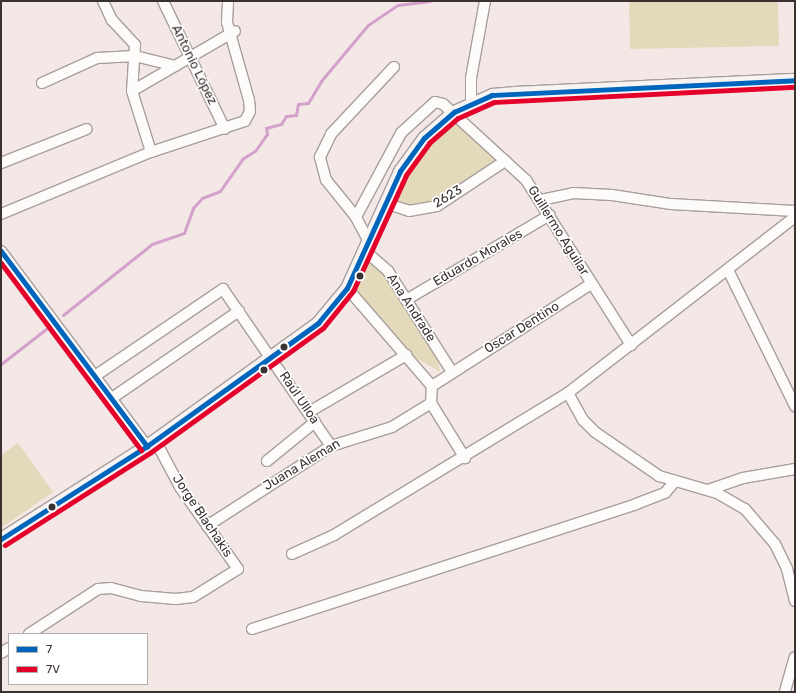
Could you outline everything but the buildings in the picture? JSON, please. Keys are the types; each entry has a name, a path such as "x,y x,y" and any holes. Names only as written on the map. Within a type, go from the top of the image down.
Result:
{"main road":[{"path":"1,539 151,443 272,359 318,323 347,288 385,203 413,152 434,128 454,112 471,103 514,93 795,80"}],"street":[{"path":"103,1 112,20 135,45 132,91 151,152"},
{"name":"Antonio López","path":"163,1 225,129"},
{"path":"1,214 151,152 225,129 245,121 250,111 232,33 228,1"},
{"path":"471,103 471,78 485,1"},
{"path":"132,91 232,33"},
{"path":"42,83 97,58 135,56 175,66"},
{"path":"366,245 356,217 326,180 320,157 331,134 394,67"},
{"name":"Guillermo Aguilar","path":"356,217 401,133 434,102 454,112 506,161 541,200 591,284 631,344"},
{"path":"1,163 87,129"},
{"name":"2623","path":"385,203 409,210 437,206 506,161"},
{"path":"541,200 573,194 612,195 671,204 795,211"},
{"name":"Eduardo Morales","path":"406,300 550,216"},
{"path":"292,554 334,535 465,458 568,393 795,217"},
{"name":"Ana Andrade","path":"366,245 388,271 452,372"},
{"name":"Jorge Blachakis","path":"1,251 112,398 151,443 238,569 193,597 176,599 141,596 111,588 98,589 31,633"},
{"path":"728,270 795,406"},
{"name":"Oscar Dentino","path":"452,372 591,284"},
{"path":"347,288 432,386 431,403 465,458"},
{"name":"Raúl Ulloa","path":"95,376 223,289 331,446"},
{"path":"112,398 239,311"},
{"path":"309,412 406,355"},
{"path":"432,386 452,372"},
{"path":"568,393 583,420 595,432 659,476 708,490 745,509 762,527 787,569 795,601"},
{"name":"Juana Aleman","path":"207,526 331,446 392,427 431,403"},
{"path":"267,461 315,422"},
{"path":"708,490 743,478 795,468"},
{"path":"252,629 636,504 665,493 676,481"},
{"path":"795,656 784,691 795,678"}],"shaded area":[{"path":"629,1 778,1 779,46 630,49"},
{"path":"453,118 501,157 433,203 413,205 394,202 414,159 436,132"},
{"path":"365,257 385,274 438,361 440,372 411,355 353,290"},
{"path":"18,443 53,492 1,528 1,455"}],"waterway":[{"path":"63,315 152,244 184,233 193,208 202,198 220,191 242,159 255,151 267,134 266,128 281,124 286,116 296,115 298,104 308,103 321,81 368,25 398,5 430,1"},
{"path":"1,364 46,329"}],"transit line":[{"name":"7","path":"1,539 147,446 318,323 347,288 400,171 424,138 454,112 492,95 795,80"},
{"name":"7V","path":"5,545 151,452 323,328 353,291 406,175 429,143 458,118 494,102 795,87"},
{"name":"7","path":"1,251 147,446"},
{"name":"7V","path":"1,263 141,450"}]}
